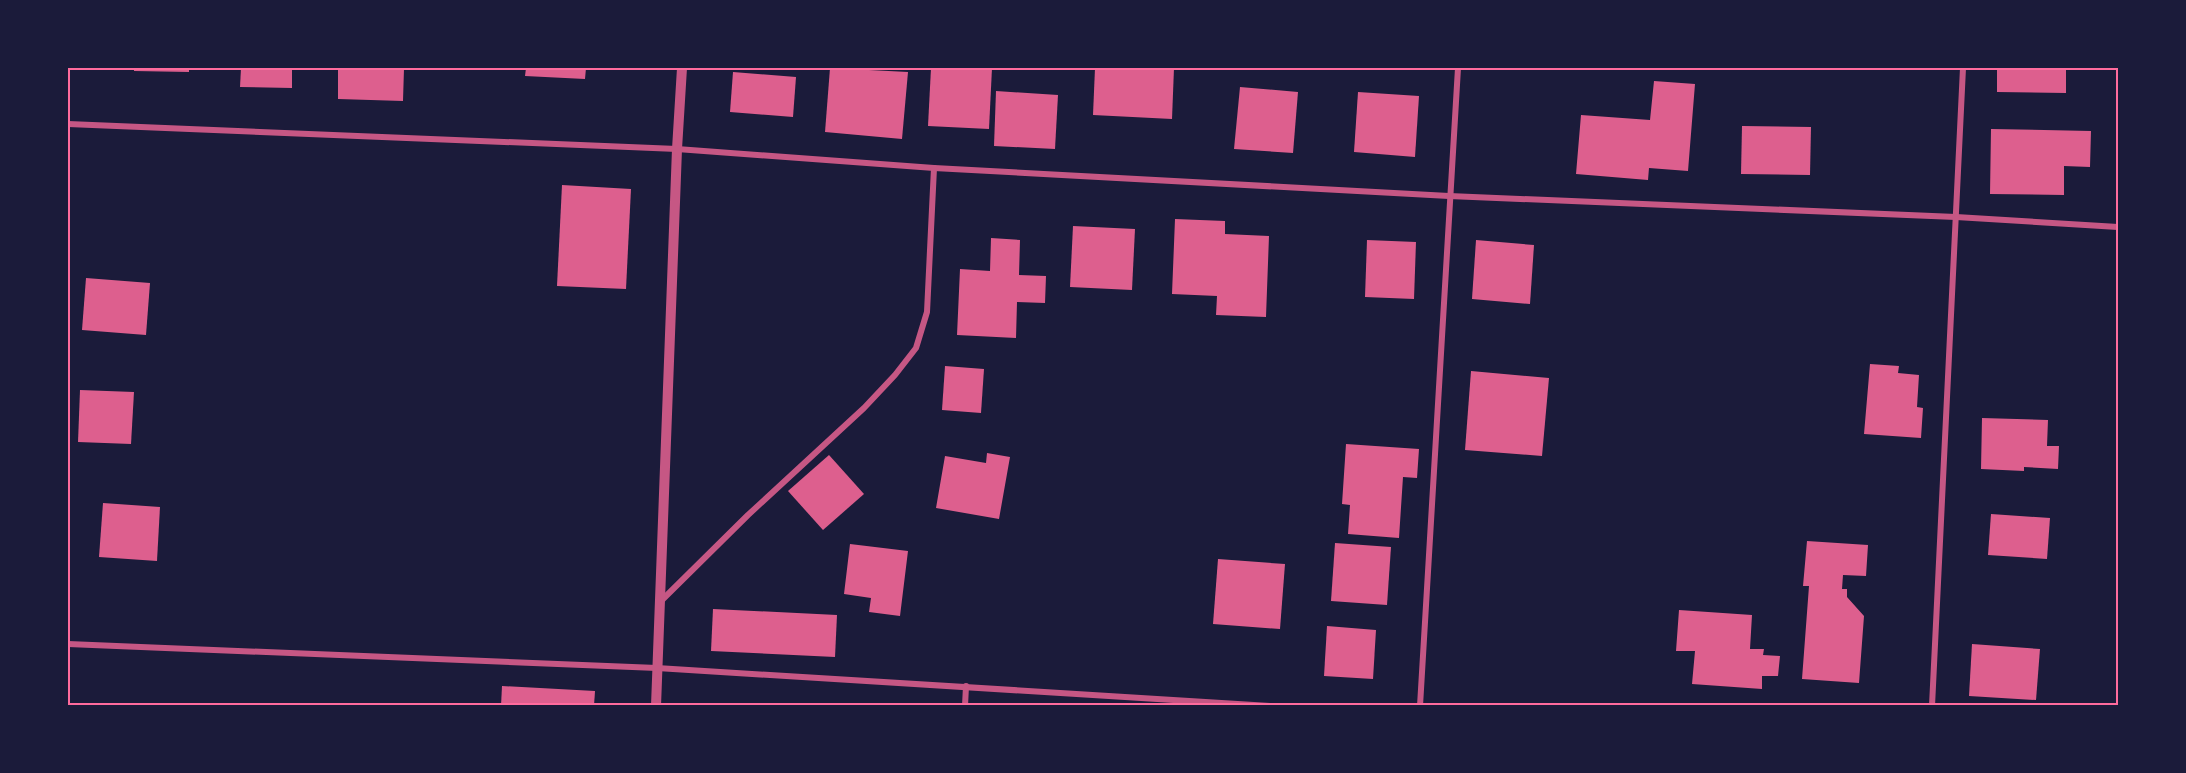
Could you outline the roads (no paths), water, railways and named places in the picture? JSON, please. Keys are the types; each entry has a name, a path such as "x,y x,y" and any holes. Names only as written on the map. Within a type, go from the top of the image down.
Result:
{"street":[{"path":"656,705 682,68"},
{"path":"1420,705 1458,68"},
{"path":"1932,705 1963,68"},
{"path":"68,124 677,149 934,168 1449,196 2118,227"},
{"path":"660,603 748,514 864,408 895,375 916,348 927,312 934,168"},
{"path":"68,644 657,668 1270,705"},
{"path":"965,705 966,686"}]}
